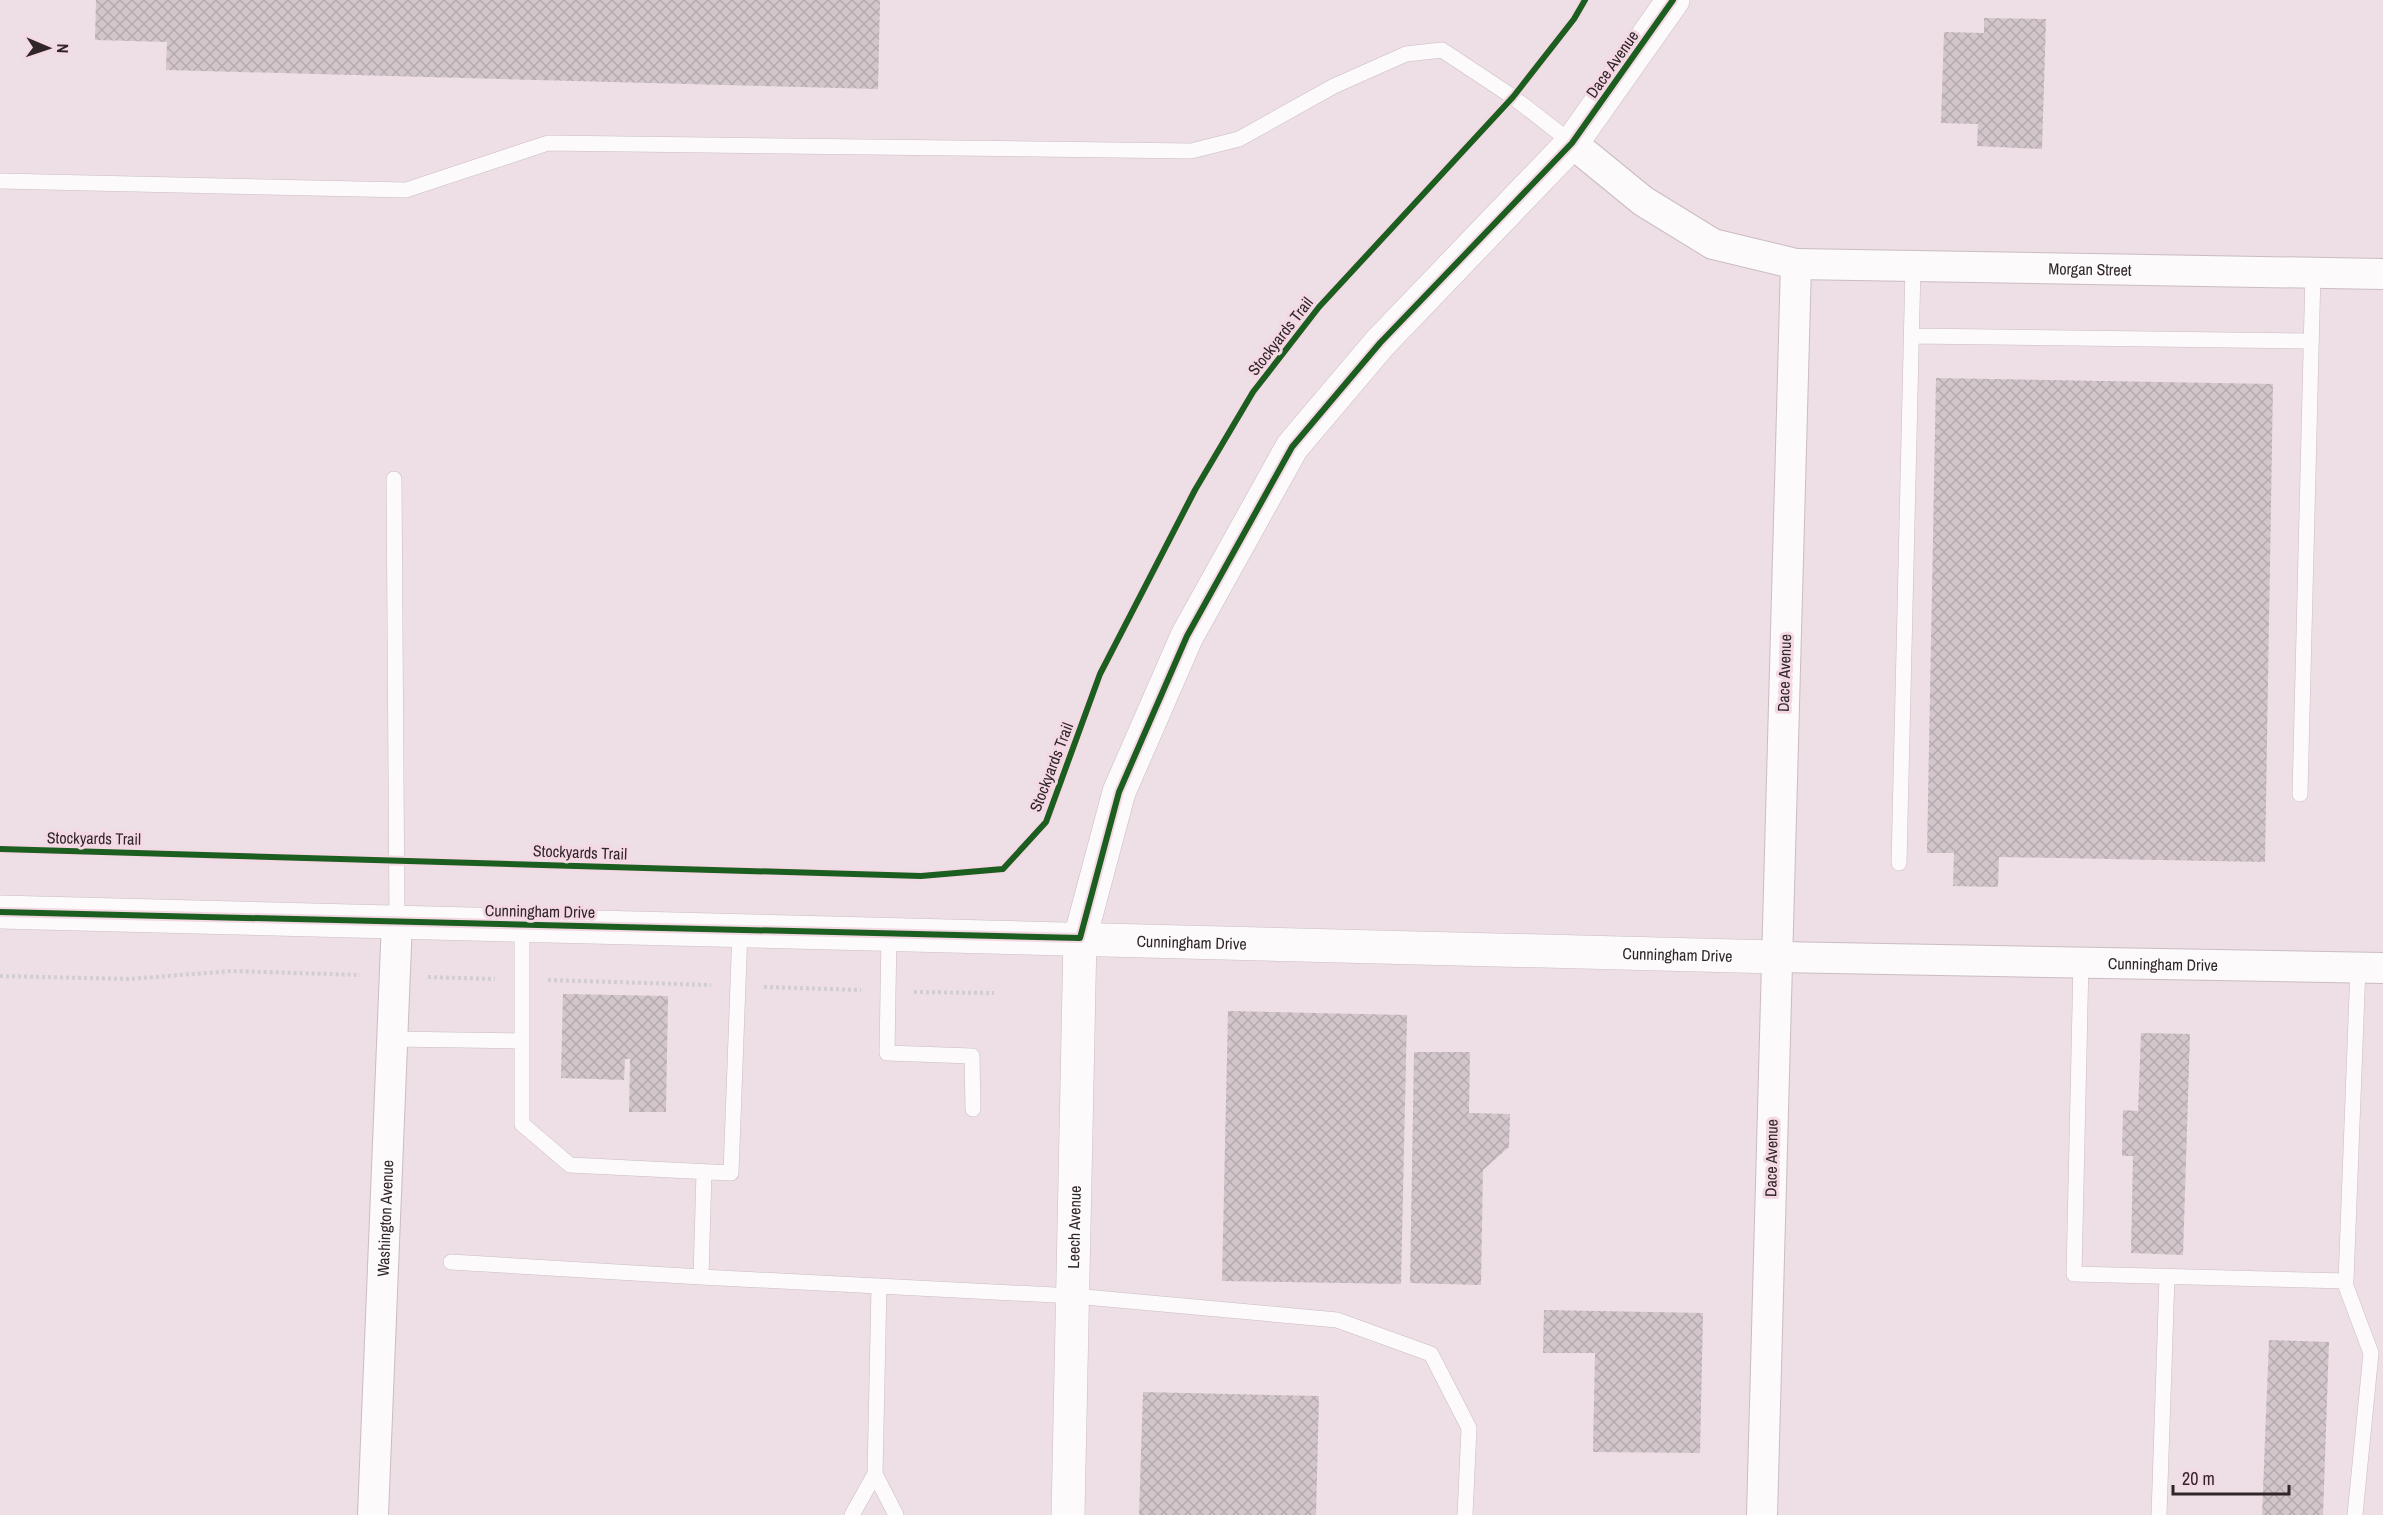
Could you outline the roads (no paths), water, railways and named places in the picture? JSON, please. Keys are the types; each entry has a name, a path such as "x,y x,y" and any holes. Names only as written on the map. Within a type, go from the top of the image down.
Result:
{"street":[{"name":"Dace Avenue","path":"1080,938 1124,782 1187,636 1292,447 1380,343 1572,143 1673,0"},
{"path":"1572,143 1643,201 1713,244 1796,264"},
{"name":"Dace Avenue","path":"1762,1515 1796,264"},
{"name":"Morgan Street","path":"1796,264 2383,274"},
{"name":"Cunningham Drive","path":"0,912 1776,957 2371,967"},
{"name":"Washington Avenue","path":"373,1515 397,921"},
{"name":"Leech Avenue","path":"1068,1515 1080,938"}],"lane":[{"path":"0,181 406,190 548,144 1191,151 1239,139 1334,86 1406,54 1442,50 1513,97 1572,143"},
{"path":"1899,863 1913,267"},
{"path":"2300,794 2313,272"},
{"path":"1912,336 2311,341"},
{"path":"394,478 397,921"},
{"path":"522,924 522,1124 570,1165 731,1173 740,930"},
{"path":"889,934 887,1053 972,1056 973,1109"},
{"path":"2081,962 2074,1274 2344,1281"},
{"path":"2344,1281 2346,1281 2371,967"},
{"path":"392,1039 521,1041"},
{"path":"701,1277 704,1172"},
{"path":"451,1262 1074,1296 1337,1320 1431,1354 1469,1428 1465,1515"},
{"path":"2159,1515 2167,1277"},
{"path":"2344,1281 2371,1353 2355,1515"},
{"path":"852,1515 874,1474 879,1286"},
{"path":"874,1474 896,1515"}]}
